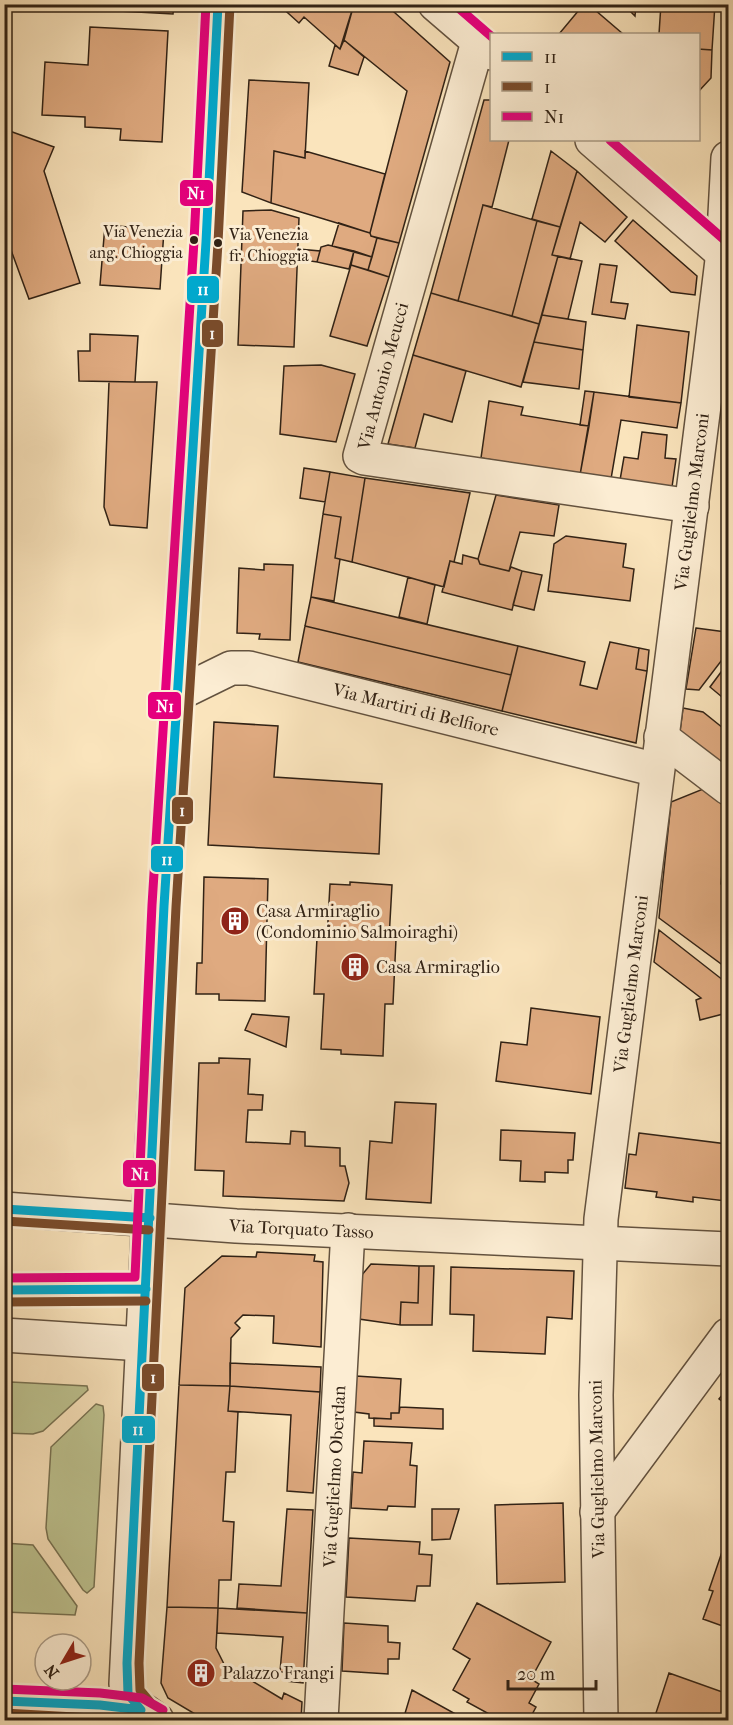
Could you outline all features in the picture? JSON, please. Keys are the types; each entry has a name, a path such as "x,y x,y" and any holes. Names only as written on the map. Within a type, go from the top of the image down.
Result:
{"street":[{"path":"149,1715 128,1694 126,1684 164,906 207,242 218,4"},
{"path":"435,4 485,47"},
{"name":"Via Antonio Meucci","path":"485,47 360,456 364,459 692,506"},
{"path":"593,141 726,255"},
{"name":"Via Guglielmo Marconi","path":"601,1720 596,1395 600,1242 661,737 726,255 729,158"},
{"name":"Via Martiri di Belfiore","path":"178,694 231,669 249,668 657,770"},
{"path":"661,737 729,788"},
{"name":"Via Torquato Tasso","path":"4,1209 236,1226 729,1249"},
{"name":"Via Guglielmo Oberdan","path":"321,1720 348,1230"},
{"path":"4,1335 143,1344"},
{"path":"597,1512 729,1335"},
{"path":"596,1395 611,1439 626,1451 639,1454"},
{"path":"4,1701 100,1705 149,1715"}],"green space":[{"path":"11,1382 87,1386 88,1390 43,1431 33,1434 5,1433 5,1403 10,1396"},
{"path":"96,1404 103,1406 104,1415 94,1587 87,1593 48,1539 46,1528 51,1447"},
{"path":"4,1543 33,1545 77,1606 75,1615 5,1612"}],"building":[{"path":"119,4 174,4 173,14 119,11"},
{"path":"278,4 354,4 340,49 304,17 299,23"},
{"path":"354,4 385,4 450,62 399,243 371,236 370,233 407,91 344,40"},
{"path":"584,4 588,4 622,33 560,33"},
{"path":"623,4 636,4 635,16"},
{"path":"661,4 715,4 712,50 700,49 700,33 659,33"},
{"path":"90,27 168,31 162,142 120,140 121,129 85,127 85,117 42,115 45,62 88,65"},
{"path":"344,40 364,57 358,75 329,66 335,45 340,49"},
{"path":"700,49 712,50 711,78 700,90"},
{"path":"249,80 309,83 305,158 274,151 271,203 242,192"},
{"path":"484,100 490,100 490,141 509,141 492,207 483,205 458,301 431,293"},
{"path":"4,129 54,147 44,171 80,283 29,299 4,231"},
{"path":"274,151 305,158 305,151 385,174 370,233 271,203"},
{"path":"551,151 577,171 560,227 532,219"},
{"path":"577,171 627,217 605,242 580,222 570,259 552,255"},
{"path":"483,205 537,221 512,316 458,301"},
{"path":"271,210 299,218 294,347 238,345 243,211"},
{"path":"633,220 697,276 695,295 671,292 615,241"},
{"path":"537,221 560,227 552,255 558,256 539,324 512,316"},
{"path":"339,223 370,233 371,236 377,238 372,257 332,246"},
{"path":"105,225 164,230 160,289 100,285"},
{"path":"377,238 399,243 389,277 368,270"},
{"path":"328,245 354,251 349,269 317,262 321,247"},
{"path":"298,249 320,251 317,262 297,259"},
{"path":"354,251 372,257 368,270 351,265"},
{"path":"558,256 582,261 568,319 542,315"},
{"path":"600,264 617,266 611,302 628,304 625,319 592,314"},
{"path":"351,265 389,277 367,346 330,336"},
{"path":"431,293 539,324 521,387 413,355"},
{"path":"542,315 586,322 583,350 534,342"},
{"path":"637,325 689,332 681,403 629,397"},
{"path":"90,334 138,336 135,382 79,381 78,351 90,351"},
{"path":"534,342 583,350 579,389 523,382"},
{"path":"413,355 466,371 452,422 424,414 415,448 388,444"},
{"path":"321,365 355,374 336,442 280,434 284,366"},
{"path":"109,382 157,382 147,528 110,525 104,507"},
{"path":"585,391 594,392 589,426 580,425"},
{"path":"594,392 681,403 677,428 621,420 611,479 580,475"},
{"path":"489,401 523,407 521,415 589,426 580,475 481,458"},
{"path":"642,432 667,435 665,458 676,459 672,487 620,480 624,457 638,459"},
{"path":"304,468 330,472 325,502 300,498"},
{"path":"330,472 365,478 352,562 335,558 341,517 323,514"},
{"path":"365,478 470,493 454,562 450,561 444,587 352,562"},
{"path":"496,495 559,505 554,536 520,532 509,571 480,564 478,559"},
{"path":"323,514 341,517 335,558 340,559 334,601 311,597"},
{"path":"566,536 626,544 623,567 634,569 630,601 548,591 554,544"},
{"path":"463,555 478,559 480,564 509,571 511,567 522,571 512,610 442,592 450,561 462,564"},
{"path":"264,564 293,565 290,640 259,639 260,634 237,633 239,568 264,570"},
{"path":"522,571 542,575 534,610 513,605"},
{"path":"408,577 435,585 427,624 399,617"},
{"path":"311,597 518,646 511,675 305,626"},
{"path":"305,626 511,675 502,711 298,662"},
{"path":"696,628 728,634 728,652 699,690 686,689"},
{"path":"610,642 639,648 636,669 647,671 636,743 502,711 518,646 585,662 580,685 597,689"},
{"path":"639,648 649,650 647,671 636,669"},
{"path":"727,664 728,666 728,702 710,687"},
{"path":"683,708 703,712 728,732 728,779 679,739"},
{"path":"214,722 278,726 274,777 382,784 379,854 208,845"},
{"path":"703,789 728,809 721,884 728,890 728,969 659,918 671,802"},
{"name":"Casa Armiraglio (Condominio Salmoiraghi)","path":"204,877 268,879 265,1001 219,1000 219,994 196,994 197,963 202,963"},
{"name":"Casa Armiraglio","path":"350,882 392,885 389,939 396,939 393,1004 385,1004 383,1056 341,1054 341,1050 321,1049 324,994 314,994 317,938 327,939 330,884 350,885"},
{"path":"659,930 728,984 728,1007 723,1014 700,1020 696,1000 701,998 654,962"},
{"path":"531,1008 600,1017 591,1094 496,1081 501,1042 527,1045"},
{"path":"252,1014 289,1017 286,1047 245,1030"},
{"path":"219,1058 250,1059 248,1094 263,1095 262,1110 248,1110 246,1142 290,1144 291,1131 305,1132 305,1146 340,1148 340,1166 345,1166 349,1183 344,1201 223,1196 224,1171 195,1170 199,1063 219,1063"},
{"path":"395,1102 436,1104 431,1203 366,1199 370,1141 392,1143"},
{"path":"501,1130 575,1133 573,1160 568,1160 568,1173 545,1172 545,1182 520,1181 521,1161 500,1160"},
{"path":"639,1133 727,1144 724,1166 728,1167 726,1201 693,1197 693,1202 656,1197 657,1192 625,1188 629,1154 636,1155"},
{"path":"257,1252 315,1255 314,1261 323,1262 321,1347 273,1343 274,1316 243,1315 235,1323 240,1328 231,1338 230,1386 179,1385 185,1288 222,1256 256,1257"},
{"path":"371,1264 419,1266 418,1303 401,1302 400,1325 359,1319 361,1276"},
{"path":"419,1266 434,1266 432,1325 400,1325 401,1302 418,1303"},
{"path":"451,1267 574,1271 572,1319 547,1317 545,1354 473,1351 474,1315 450,1314"},
{"path":"230,1363 321,1367 320,1392 230,1386"},
{"path":"356,1376 401,1379 399,1413 391,1413 391,1419 369,1418 369,1414 354,1412"},
{"path":"179,1385 230,1386 228,1411 238,1412 235,1472 226,1472 223,1521 234,1522 231,1580 219,1580 218,1608 167,1607"},
{"path":"230,1386 320,1392 313,1493 287,1491 291,1415 228,1411"},
{"path":"728,1388 728,1406 719,1399"},
{"path":"400,1407 443,1409 443,1429 374,1426 374,1418 391,1419 391,1413 399,1413"},
{"path":"364,1441 412,1443 410,1465 417,1466 415,1507 388,1506 387,1510 351,1508 353,1472 362,1473"},
{"path":"563,1503 565,1582 497,1584 495,1505"},
{"path":"287,1509 313,1510 307,1613 237,1608 239,1584 281,1586"},
{"path":"432,1509 459,1509 450,1539 432,1540"},
{"path":"349,1538 420,1542 419,1554 432,1555 430,1586 417,1586 415,1601 346,1597"},
{"path":"722,1552 728,1554 728,1628 703,1619 713,1591 709,1590"},
{"path":"477,1603 551,1642 531,1679 539,1684 529,1703 536,1707 529,1720 511,1720 502,1716 500,1720 467,1702 469,1699 453,1690 470,1659 453,1649"},
{"name":"Palazzo Frangi","path":"167,1607 218,1608 216,1648 224,1664 282,1699 284,1693 302,1702 301,1720 205,1720 168,1698 161,1683"},
{"path":"218,1608 307,1613 303,1683 286,1681 286,1672 280,1672 283,1637 217,1633"},
{"path":"344,1623 388,1626 388,1642 400,1643 399,1659 388,1659 388,1674 342,1671"},
{"path":"669,1673 728,1694 728,1720 667,1720 655,1716"},
{"path":"412,1690 461,1717 459,1720 403,1720"}],"transit line":[{"name":"N1","path":"4,1278 135,1277 152,905 194,241 206,4"},
{"name":"11","path":"141,1710 128,1694 127,1663 164,906 206,242 218,4"},
{"name":"N1","path":"454,4 490,35"},
{"name":"1","path":"150,1702 140,1690 139,1663 176,907 218,243 230,5"},
{"name":"N1","path":"611,141 728,243"},
{"name":"11","path":"4,1209 150,1218"},
{"name":"1","path":"4,1221 149,1230"},
{"name":"11","path":"4,1290 146,1289"},
{"name":"1","path":"4,1302 146,1301"},
{"name":"N1","path":"4,1689 100,1693 142,1698 163,1710"},
{"name":"11","path":"4,1701 100,1705 141,1710"},
{"name":"1","path":"4,1713 128,1720"}],"place":[{"name":"Via Venezia ang. Chioggia","path":"194,240"},
{"name":"Via Venezia fr. Chioggia","path":"218,243"},
{"name":"Casa Armiraglio (Condominio Salmoiraghi)","path":"235,921"},
{"name":"Casa Armiraglio","path":"355,967"},
{"name":"Palazzo Frangi","path":"201,1673"}]}
